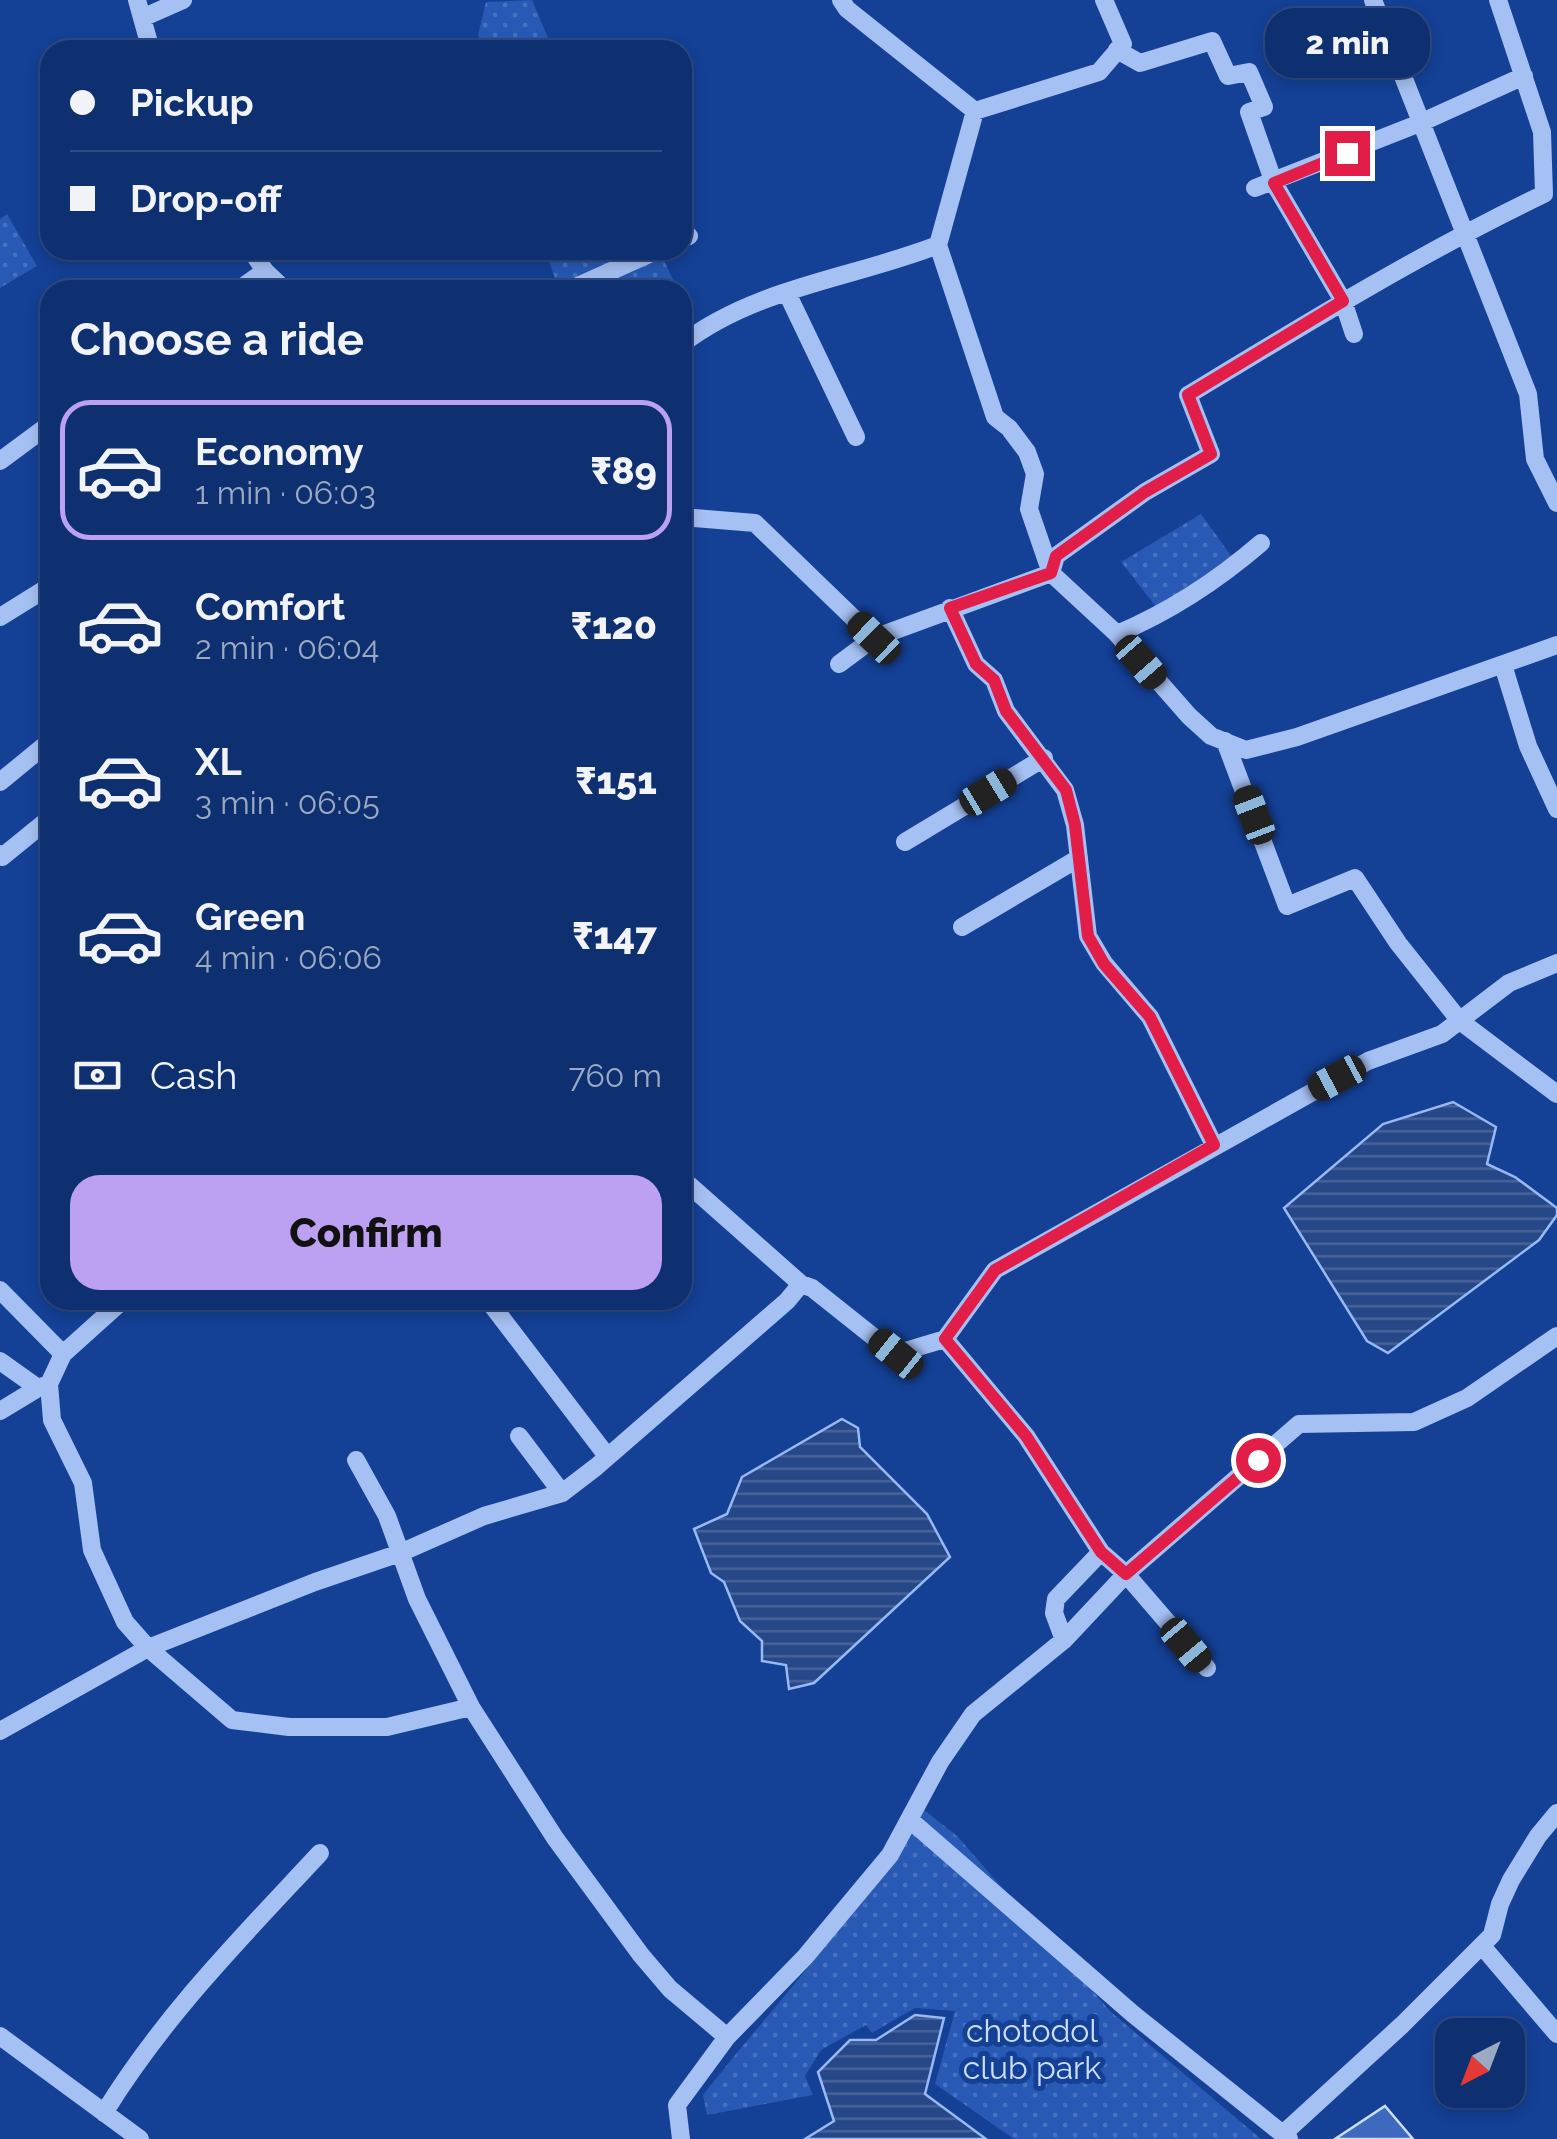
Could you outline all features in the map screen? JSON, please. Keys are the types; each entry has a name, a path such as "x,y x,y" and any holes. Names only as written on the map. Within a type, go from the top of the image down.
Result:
{"street":[{"path":"149,40 139,9 183,0"},
{"path":"841,0 847,9 974,111"},
{"path":"974,111 1100,72 1123,44 1104,0"},
{"path":"1373,0 1528,394 1535,459 1557,502"},
{"path":"1051,573 1056,556 1145,492 1211,454 1188,395 1343,301 1550,188 1542,132 1498,0"},
{"path":"1117,50 1140,62 1212,41 1228,76 1249,72 1264,106 1249,112 1274,183 1343,301 1354,334"},
{"path":"1255,188 1420,123 1524,76"},
{"path":"974,111 938,245 994,417 1010,428 1027,452 1035,474 1029,509 1051,573 1118,634 1189,716 1211,736 1246,750 1298,737 1557,645"},
{"path":"692,338 756,302 893,263 938,245"},
{"path":"259,260 275,280"},
{"path":"590,280 636,260"},
{"path":"253,280 266,271"},
{"path":"787,293 856,437"},
{"path":"0,460 40,431"},
{"path":"692,518 756,523 874,638"},
{"path":"1118,634 1157,617 1237,564 1260,543"},
{"path":"840,664 874,638 1051,573"},
{"path":"0,617 40,592"},
{"path":"950,608 976,664 994,680 1006,711 1066,790 1075,825 1088,936 1104,964 1150,1017 1214,1145"},
{"path":"1502,666 1528,746 1557,809"},
{"path":"1225,741 1287,906 1356,878 1398,944 1460,1021 1557,1094"},
{"path":"0,782 40,749"},
{"path":"905,842 1044,758"},
{"path":"0,854 2,857 40,826"},
{"path":"962,927 1079,858"},
{"path":"692,1188 801,1284 812,1288 896,1354 945,1339 995,1270 1368,1061 1442,1034 1509,982 1557,963"},
{"path":"0,1731 148,1648 400,1553 484,1516 562,1493 596,1468 787,1301 801,1284"},
{"path":"0,1290 63,1354"},
{"path":"0,1411 43,1386 63,1354 112,1310"},
{"path":"496,1310 607,1456"},
{"path":"680,2139 676,2105 727,2036 817,1942 890,1855 940,1762 974,1714 1064,1640 1126,1574 1299,1424 1414,1422 1467,1398 1557,1336"},
{"path":"945,1339 1026,1436 1101,1552 1126,1574 1207,1668"},
{"path":"0,1361 43,1386 52,1420 83,1483 92,1550 125,1622 148,1648 232,1720 289,1727 387,1727 471,1707"},
{"path":"519,1436 562,1493"},
{"path":"356,1460 387,1516 417,1599 471,1707 555,1838 641,1956 670,1989 727,2036"},
{"path":"1064,1640 1054,1614 1056,1599 1101,1552"},
{"path":"910,1820 1133,2014 1286,2136 1492,1935 1511,1880 1557,1813"},
{"path":"104,2113 137,2059 176,2008 320,1854"},
{"path":"1482,1946 1557,2034"},
{"path":"0,2036 140,2139"}],"green space":[{"path":"532,0 549,40 480,40 486,2"},
{"path":"7,214 37,266 0,288 0,219"},
{"path":"548,260 664,260 673,280 556,280"},
{"path":"1201,514 1232,557 1157,608 1121,562"},
{"name":"chotodol club park","path":"918,1805 957,1836 1111,2012 1261,2139 1014,2139 935,2084 955,2011 915,2008 872,2033 866,2025 821,2050 805,2076 813,2095 707,2115 703,2095 846,1920"}],"shaded area":[{"path":"1453,1102 1496,1127 1487,1164 1515,1177 1557,1208 1557,1215 1539,1240 1388,1353 1367,1341 1284,1208 1383,1124"},
{"path":"842,1419 858,1428 860,1447 927,1514 950,1557 814,1683 789,1689 786,1665 762,1661 762,1641 740,1621 724,1582 711,1573 694,1529 727,1514 742,1477"},
{"path":"915,2015 944,2018 925,2094 986,2139 805,2139 834,2121 818,2072 850,2040 876,2040"}],"building":[{"path":"1385,2106 1413,2139 1335,2139"}],"route":[{"path":"1258,1460 1126,1574 1101,1552 1026,1436 945,1339 995,1270 1214,1145 1150,1017 1104,964 1088,936 1075,825 1066,790 1006,711 994,680 976,664 950,608 1051,573 1056,556 1145,492 1211,454 1188,395 1343,301 1274,183 1347,153"}]}
